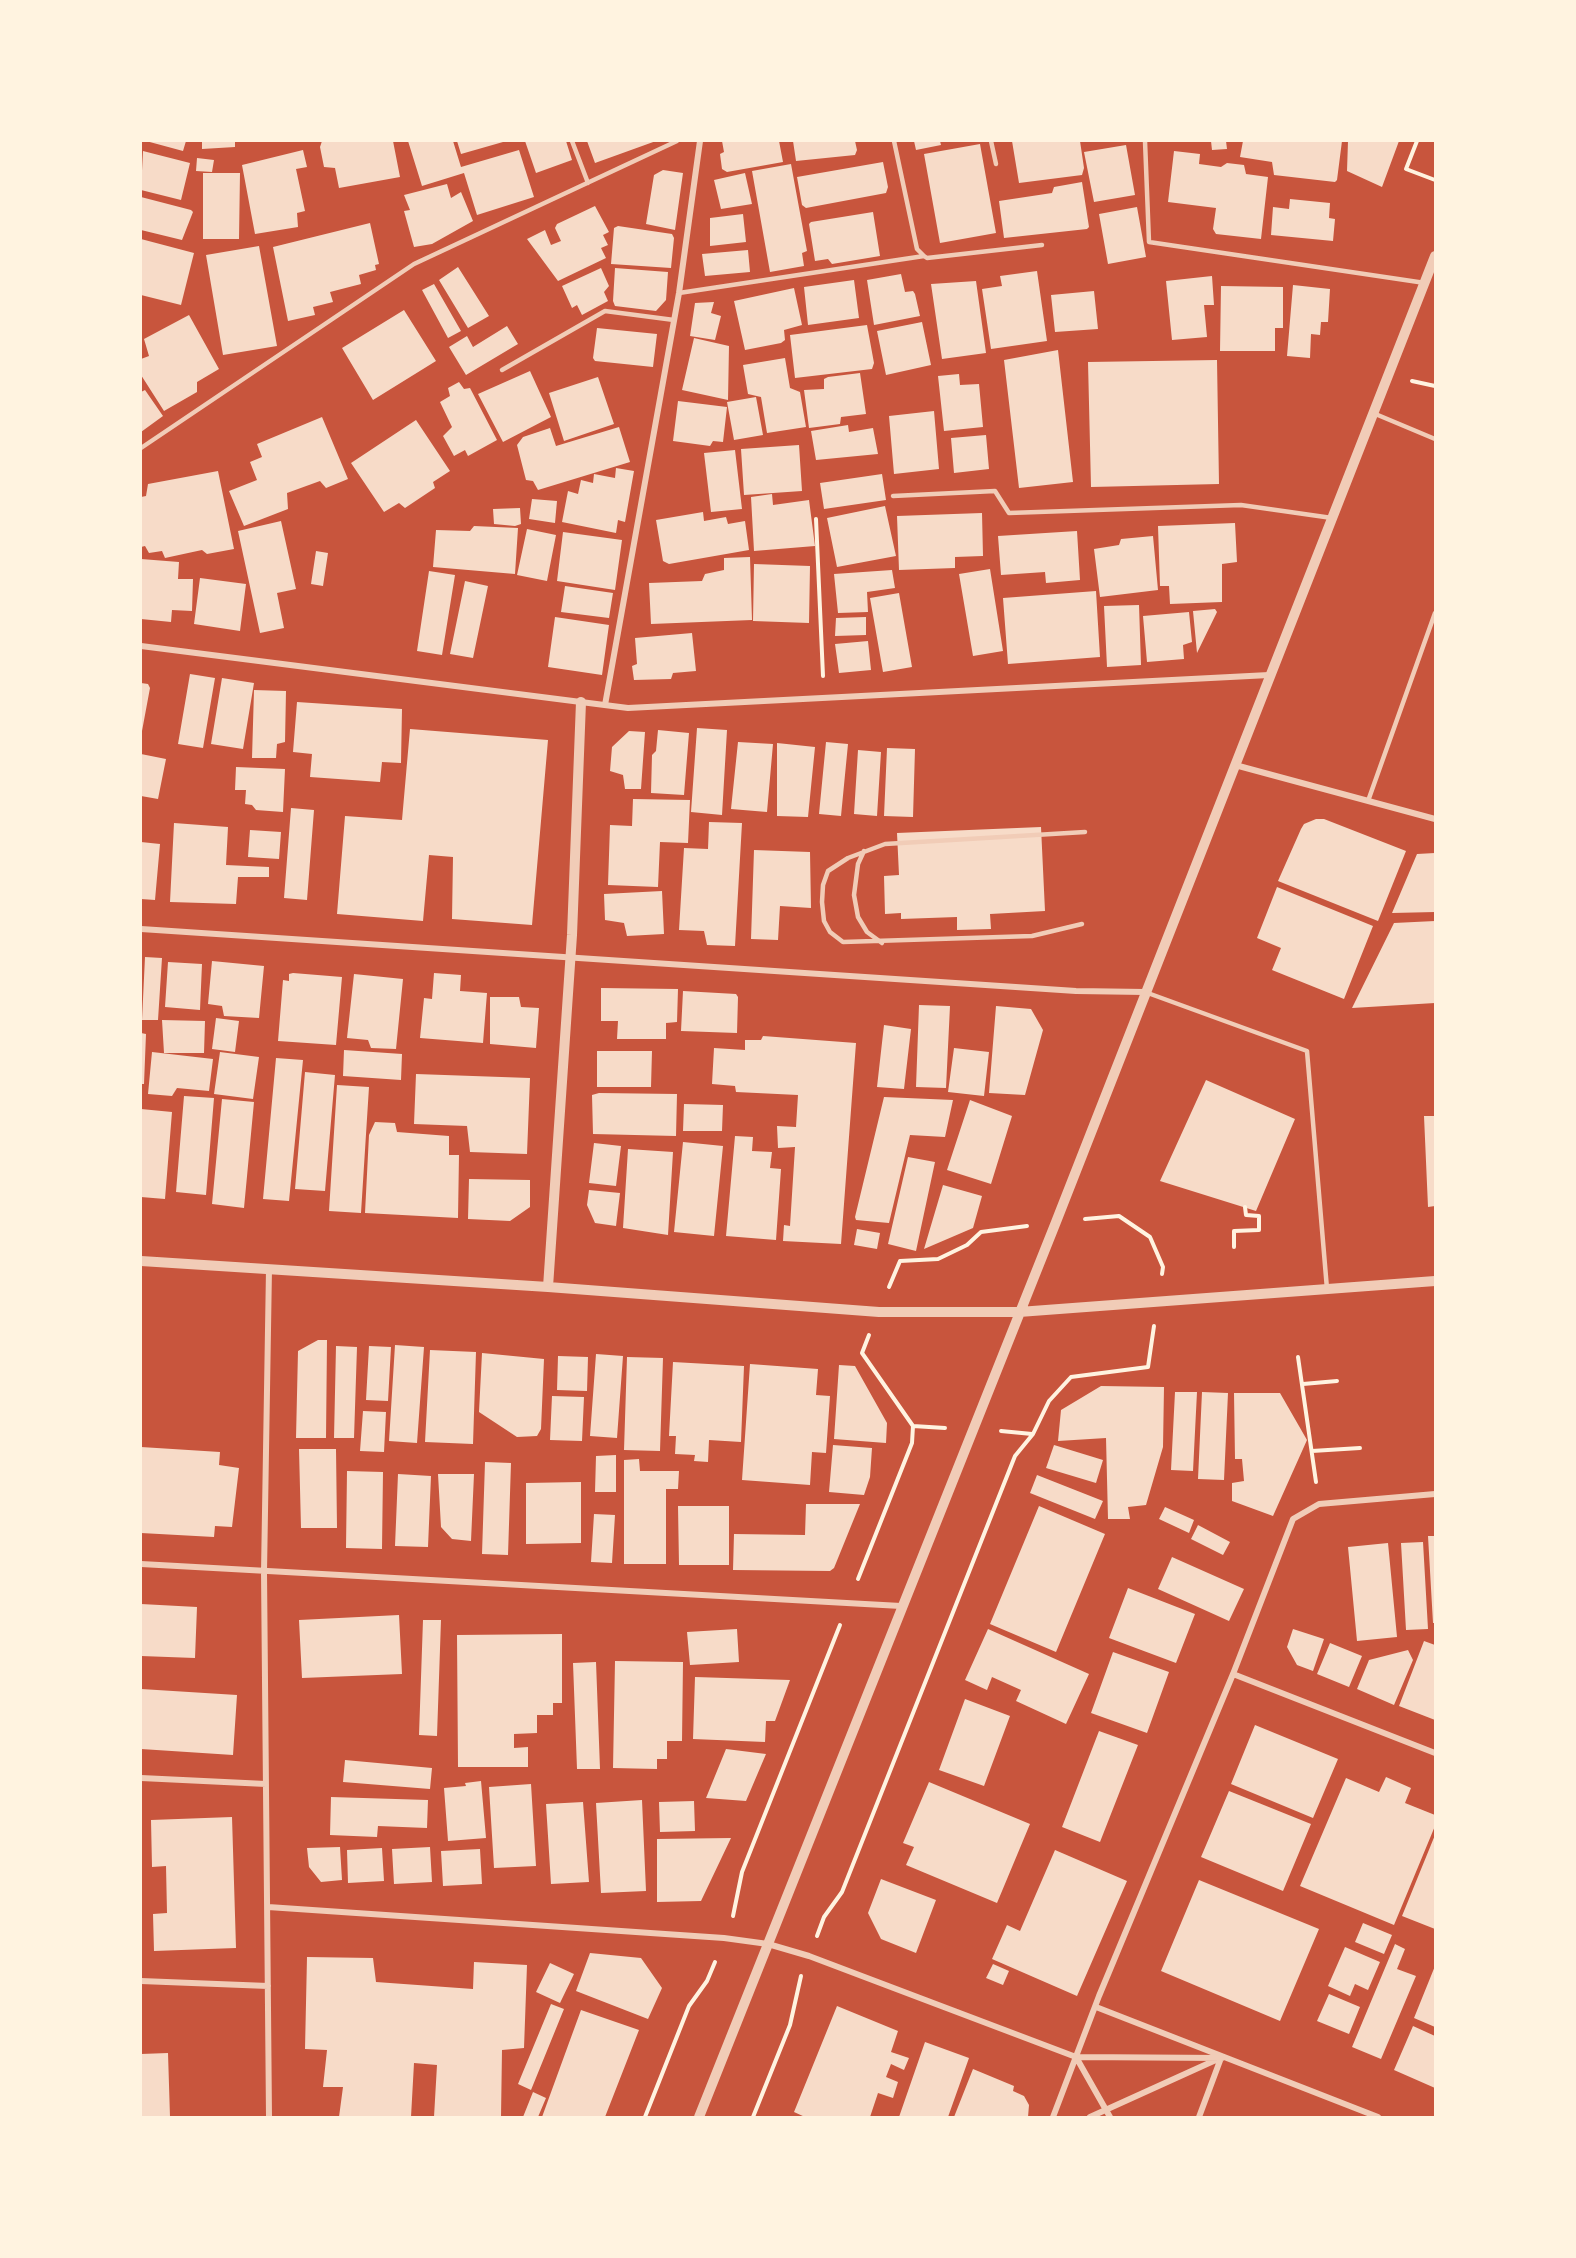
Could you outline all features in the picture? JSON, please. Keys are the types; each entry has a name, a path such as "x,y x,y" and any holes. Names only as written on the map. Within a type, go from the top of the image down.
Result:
{"street":[{"path":"605,705 679,293 700,141"},
{"path":"699,2117 1435,256"},
{"path":"141,646 628,708 1269,675"},
{"path":"548,1287 571,960 581,702"},
{"path":"1235,765 1435,819"},
{"path":"141,929 571,960 1077,991 1145,992"},
{"path":"141,1261 548,1287 879,1312 1019,1312 1435,1281"},
{"path":"269,1268 264,1572 269,2117"},
{"path":"1053,2117 1233,1674 1293,1519 1319,1504 1435,1494"},
{"path":"141,1564 901,1606"},
{"path":"1233,1674 1435,1753"},
{"path":"141,1778 266,1784"},
{"path":"268,1907 724,1938 768,1944 809,1956 1076,2057 1222,2058"},
{"path":"141,1981 268,1986"},
{"path":"1096,2007 1378,2117"},
{"path":"1076,2057 1108,2114"},
{"path":"1090,2117 1108,2114 1222,2058"},
{"path":"1199,2117 1222,2058"}],"lane":[{"path":"572,141 588,183"},
{"path":"141,448 414,264 677,141"},
{"path":"894,141 917,249 924,256"},
{"path":"991,141 996,164"},
{"path":"1144,141 1149,242 1425,283"},
{"path":"679,293 924,256 1042,245"},
{"path":"502,370 605,311 674,320"},
{"path":"1373,413 1435,439"},
{"path":"892,496 995,491 1009,513 1241,504 1332,518"},
{"path":"1368,801 1435,613"},
{"path":"1082,924 1032,936 882,943 843,942 830,932 824,921 823,885 828,871 864,851 885,844 1085,832"},
{"path":"864,851 858,864 854,895 858,917 867,932 882,943"},
{"path":"1145,992 1307,1051 1327,1289"}],"path":[{"path":"1417,141 1406,169 1435,180"},
{"path":"816,519 824,698"},
{"path":"1234,1247 1233,1231 1259,1230 1259,1216 1246,1215 1247,1210"},
{"path":"1119,1216 1150,1237 1163,1267"},
{"path":"900,1261 938,1259 968,1245 981,1232"},
{"path":"824,1917 842,1892 1015,1456 1033,1434 1049,1401 1071,1377 1148,1367 1151,1344"},
{"path":"856,1584 912,1443 913,1426 862,1353"},
{"path":"1298,1357 1319,1504"},
{"path":"1303,1384 1337,1381"},
{"path":"1009,1432 1033,1434"},
{"path":"1312,1451 1360,1448"},
{"path":"736,1908 742,1872 831,1647"},
{"path":"645,2117 689,2006 707,1981"},
{"path":"753,2117 790,2025 797,1986"}],"building":[{"path":"146,141 186,141 183,151"},
{"path":"202,141 235,141 235,147 202,149"},
{"path":"322,141 393,141 400,177 339,188 335,168 324,167 320,147"},
{"path":"408,141 453,141 461,167 519,150 534,197 477,215 464,173 422,186"},
{"path":"457,141 503,141 503,142 461,154"},
{"path":"525,141 566,141 572,160 536,173"},
{"path":"587,141 656,141 595,163"},
{"path":"722,141 779,141 783,162 727,172 722,169 720,154 724,152"},
{"path":"793,141 855,141 857,150 855,155 796,161"},
{"path":"914,141 940,141 941,145 916,150"},
{"path":"1012,141 1080,141 1084,168 1082,175 1019,183"},
{"path":"1211,141 1226,141 1227,149 1212,150"},
{"path":"1243,141 1342,141 1337,180 1335,182 1274,175 1272,162 1240,157"},
{"path":"1348,141 1399,141 1382,187 1347,171"},
{"path":"980,144 996,233 940,243 924,154"},
{"path":"1126,145 1135,195 1094,202 1084,152"},
{"path":"303,150 307,167 296,169 305,211 297,213 298,227 255,234 242,165"},
{"path":"143,151 190,163 181,200 141,190"},
{"path":"1174,151 1200,154 1199,164 1221,167 1227,163 1244,165 1246,174 1268,177 1261,239 1216,234 1213,229 1216,208 1168,202"},
{"path":"197,158 214,160 212,172 196,171"},
{"path":"883,162 888,187 886,193 806,208 802,205 797,177"},
{"path":"791,164 807,251 802,253 804,266 770,272 752,171"},
{"path":"663,170 683,173 675,230 646,224 654,175"},
{"path":"203,173 240,173 239,239 203,239"},
{"path":"745,173 752,204 721,209 714,180"},
{"path":"1082,182 1089,227 1087,229 1004,238 999,201 1052,193 1054,187"},
{"path":"447,184 451,198 461,192 473,221 432,244 414,247 404,211 410,210 404,195"},
{"path":"141,197 193,212 182,240 141,230"},
{"path":"1290,199 1330,203 1329,218 1335,219 1333,241 1271,235 1273,207 1289,209"},
{"path":"595,206 609,232 603,235 608,245 601,248 606,258 558,281 527,239 545,230 551,245 561,241 555,228 557,224"},
{"path":"1137,207 1146,257 1108,264 1099,214"},
{"path":"873,212 880,256 832,264 828,259 815,261 809,224 811,222"},
{"path":"743,214 746,242 710,246 710,218"},
{"path":"370,223 379,264 375,265 376,270 359,275 361,284 330,292 333,302 313,307 315,315 288,321 273,247"},
{"path":"618,226 672,234 674,238 671,268 611,264 614,228"},
{"path":"141,239 194,253 181,305 141,295"},
{"path":"259,246 277,346 223,355 206,255"},
{"path":"748,250 750,272 705,276 702,254"},
{"path":"458,267 489,316 468,328 439,280"},
{"path":"601,268 609,286 604,292 608,301 582,315 577,305 572,308 562,286"},
{"path":"615,268 668,272 666,300 656,311 615,306 613,301"},
{"path":"1037,271 1047,341 991,349 982,289 1002,286 1000,276"},
{"path":"901,274 905,292 913,291 915,294 920,316 874,325 867,280"},
{"path":"1212,276 1214,305 1204,305 1207,337 1172,340 1166,281"},
{"path":"854,280 859,318 808,325 804,287"},
{"path":"976,281 986,353 942,359 931,284"},
{"path":"434,284 461,331 448,338 422,290"},
{"path":"1293,285 1330,289 1328,322 1321,322 1320,335 1311,334 1310,358 1287,356"},
{"path":"1221,286 1283,287 1283,328 1275,328 1275,351 1220,351"},
{"path":"794,288 802,325 784,330 785,340 781,343 745,350 734,301"},
{"path":"1094,291 1098,329 1055,332 1051,295"},
{"path":"714,302 711,313 721,316 715,340 690,336 695,303"},
{"path":"404,310 436,361 373,400 342,348"},
{"path":"189,315 219,369 197,382 197,392 164,411 141,375 141,359 149,356 144,339"},
{"path":"922,322 931,365 886,375 877,331"},
{"path":"867,325 874,363 872,369 795,378 790,335"},
{"path":"507,326 518,344 466,375 449,347 467,336 473,347"},
{"path":"597,328 657,334 653,367 595,361 593,358"},
{"path":"694,338 729,346 728,400 682,390"},
{"path":"1058,350 1073,482 1019,488 1004,360"},
{"path":"785,358 790,388 800,392 806,427 767,433 761,397 748,394 743,365"},
{"path":"1217,360 1219,484 1091,487 1088,362"},
{"path":"530,371 551,417 503,442 478,394"},
{"path":"860,373 866,414 841,417 840,424 809,428 804,390 824,389 824,379 828,377"},
{"path":"959,374 960,385 979,384 983,427 944,431 938,376"},
{"path":"598,377 614,424 564,441 549,393"},
{"path":"459,382 464,389 470,388 497,440 468,456 465,450 454,456 443,436 452,427 440,402 450,396 448,388"},
{"path":"145,390 163,416 141,432 141,392"},
{"path":"756,397 763,435 734,440 727,402"},
{"path":"678,401 727,407 723,442 713,441 710,446 673,441"},
{"path":"934,411 939,469 894,474 889,416"},
{"path":"322,417 348,479 326,488 320,481 287,493 288,509 244,526 229,491 257,480 250,462 262,457 257,444"},
{"path":"416,420 450,471 433,482 435,488 405,508 399,503 384,512 351,463"},
{"path":"848,425 849,432 873,428 878,454 816,460 811,431"},
{"path":"619,427 630,462 538,490 533,481 526,480 517,445 523,437 550,428 556,446"},
{"path":"986,435 989,469 954,473 951,438"},
{"path":"799,445 802,491 744,495 741,449"},
{"path":"735,450 742,509 711,512 704,453"},
{"path":"616,468 634,471 625,522 618,520 616,533 562,522 568,491 578,494 581,480 593,483 594,474 615,478"},
{"path":"218,471 234,549 207,554 202,550 165,558 162,551 149,553 145,546 141,547 141,497 146,496 148,484"},
{"path":"882,474 886,500 824,509 820,483"},
{"path":"772,494 773,505 809,500 815,546 754,551 751,497"},
{"path":"532,499 557,501 555,523 529,519"},
{"path":"885,506 896,556 837,567 827,518"},
{"path":"520,508 521,524 515,526 494,524 493,509"},
{"path":"703,512 704,521 726,517 728,524 745,521 749,550 669,564 663,561 656,520"},
{"path":"982,513 983,556 955,557 955,568 899,570 897,516"},
{"path":"281,521 296,589 277,593 284,628 260,633 238,531"},
{"path":"1235,523 1237,562 1222,564 1222,602 1170,604 1169,586 1160,586 1158,526"},
{"path":"474,526 518,528 515,574 433,567 436,530 470,531"},
{"path":"527,529 556,535 547,581 517,575"},
{"path":"1077,531 1080,580 1046,583 1045,572 1001,575 998,536"},
{"path":"563,532 622,540 615,590 557,581"},
{"path":"1153,536 1158,590 1100,597 1094,549 1119,545 1121,539"},
{"path":"316,551 328,553 323,586 311,584"},
{"path":"750,557 752,620 651,624 649,583 702,581 705,574 724,570 724,558"},
{"path":"141,559 179,562 178,579 193,579 192,611 172,610 171,622 141,619"},
{"path":"754,564 810,566 809,623 753,621"},
{"path":"990,569 1003,651 973,656 959,574"},
{"path":"892,570 895,588 867,592 868,612 838,613 834,574"},
{"path":"429,571 455,575 442,655 417,651"},
{"path":"200,578 246,584 240,631 194,624"},
{"path":"465,581 488,586 473,658 450,654"},
{"path":"565,586 613,593 609,618 561,612"},
{"path":"1096,591 1100,657 1008,664 1003,598"},
{"path":"899,593 912,667 883,672 870,598"},
{"path":"1139,605 1141,665 1107,667 1104,606"},
{"path":"1215,609 1217,612 1197,653 1193,611"},
{"path":"1189,612 1192,642 1183,645 1184,659 1147,662 1143,616"},
{"path":"555,617 609,625 602,675 548,667"},
{"path":"866,617 866,635 835,636 836,618"},
{"path":"692,633 696,671 673,673 671,679 634,680 632,666 637,664 635,638"},
{"path":"868,641 871,670 839,673 835,644"},
{"path":"190,674 215,678 203,748 178,744"},
{"path":"222,678 254,683 243,749 211,744"},
{"path":"141,683 148,684 150,688 142,731"},
{"path":"254,690 286,691 285,742 277,744 276,758 252,758"},
{"path":"297,702 402,709 401,763 382,762 380,782 310,777 312,754 293,752"},
{"path":"697,728 727,730 722,815 691,812"},
{"path":"410,729 548,740 532,925 452,919 453,857 429,855 423,921 337,914 345,816 402,820"},
{"path":"658,730 689,733 684,795 651,793 652,755 656,751"},
{"path":"629,731 645,732 641,789 625,789 623,775 610,771 612,747"},
{"path":"738,742 773,744 767,812 731,809"},
{"path":"826,742 848,744 841,816 819,814"},
{"path":"777,743 815,747 808,817 777,816"},
{"path":"887,748 915,749 913,817 884,816"},
{"path":"858,750 881,752 877,816 854,814"},
{"path":"141,754 166,759 158,799 141,796"},
{"path":"236,767 285,769 283,812 256,810 252,805 245,804 246,790 235,790"},
{"path":"633,799 690,800 688,843 660,842 658,887 608,885 610,825 632,826"},
{"path":"291,808 314,810 307,900 284,898"},
{"path":"1316,819 1324,819 1406,851 1378,921 1278,881 1304,824"},
{"path":"709,822 742,823 735,946 707,945 704,931 679,930 684,848 708,849"},
{"path":"174,823 228,827 226,865 269,867 269,877 238,877 236,904 170,902"},
{"path":"1041,827 1045,911 990,914 991,929 957,930 957,917 901,919 901,913 885,914 884,876 899,875 897,833"},
{"path":"250,830 281,832 279,859 248,857"},
{"path":"141,842 160,844 155,900 141,899"},
{"path":"754,850 810,852 811,908 780,906 778,940 751,939"},
{"path":"1435,853 1435,912 1392,913 1417,854"},
{"path":"1277,887 1373,926 1344,999 1272,970 1281,948 1257,938"},
{"path":"662,891 664,934 627,936 624,923 605,920 604,894"},
{"path":"1435,921 1435,1003 1352,1008 1394,923"},
{"path":"145,957 162,958 158,1020 142,1020"},
{"path":"212,961 264,966 259,1018 224,1016 222,1006 208,1004"},
{"path":"168,962 202,964 200,1010 165,1007"},
{"path":"434,973 461,975 460,991 487,993 483,1043 420,1038 424,998 432,999"},
{"path":"289,974 342,977 336,1045 278,1041 283,980 289,981"},
{"path":"354,974 403,979 396,1049 371,1048 368,1040 347,1038"},
{"path":"601,988 678,989 677,1022 666,1023 666,1039 617,1039 618,1021 601,1021"},
{"path":"683,991 736,994 738,997 737,1033 681,1031"},
{"path":"490,997 519,997 521,1007 539,1008 536,1048 490,1044"},
{"path":"919,1005 950,1006 946,1088 916,1087"},
{"path":"996,1006 1031,1009 1043,1030 1025,1095 989,1093"},
{"path":"216,1018 239,1021 235,1052 212,1049"},
{"path":"162,1020 205,1021 204,1053 164,1053"},
{"path":"884,1025 911,1029 904,1089 877,1087"},
{"path":"141,1033 146,1034 144,1084 141,1084"},
{"path":"763,1036 856,1043 841,1244 783,1241 784,1225 790,1226 795,1147 778,1148 777,1126 796,1127 798,1095 736,1092 735,1086 712,1084 714,1048 745,1050 745,1040 761,1040"},
{"path":"954,1048 989,1052 984,1096 948,1092"},
{"path":"344,1050 402,1054 401,1080 343,1076"},
{"path":"597,1051 652,1051 651,1087 597,1087"},
{"path":"152,1052 213,1059 209,1091 177,1088 172,1096 148,1094"},
{"path":"220,1052 259,1057 253,1099 214,1094"},
{"path":"276,1058 303,1060 289,1201 263,1199"},
{"path":"305,1072 335,1075 325,1191 295,1189"},
{"path":"416,1074 530,1078 527,1154 470,1152 467,1126 414,1124"},
{"path":"1206,1080 1295,1119 1256,1211 1160,1181"},
{"path":"337,1085 369,1087 361,1213 329,1211"},
{"path":"599,1093 677,1094 676,1136 593,1134 592,1095"},
{"path":"184,1096 214,1098 206,1195 176,1192"},
{"path":"884,1097 953,1100 945,1137 910,1135 889,1223 856,1220 855,1217"},
{"path":"222,1099 254,1102 244,1208 212,1204"},
{"path":"970,1100 1012,1116 991,1184 947,1170"},
{"path":"684,1104 723,1105 722,1131 683,1131"},
{"path":"141,1109 172,1112 165,1199 141,1197"},
{"path":"1424,1116 1435,1116 1435,1206 1428,1207"},
{"path":"375,1122 395,1123 397,1132 449,1136 449,1155 459,1155 458,1218 365,1213 369,1135"},
{"path":"735,1136 753,1137 752,1151 772,1152 770,1168 781,1169 776,1240 726,1236"},
{"path":"683,1142 723,1146 714,1236 674,1232"},
{"path":"594,1143 621,1146 616,1186 589,1183"},
{"path":"628,1149 673,1152 668,1235 623,1228"},
{"path":"908,1157 935,1162 916,1251 888,1244"},
{"path":"469,1179 530,1180 530,1207 510,1221 468,1219"},
{"path":"943,1185 982,1196 973,1228 924,1249"},
{"path":"589,1190 620,1193 616,1226 595,1223 587,1205"},
{"path":"857,1229 880,1233 877,1249 854,1245"},
{"path":"318,1340 327,1340 326,1438 296,1438 298,1351"},
{"path":"395,1345 424,1347 417,1443 389,1441"},
{"path":"336,1346 357,1347 354,1438 334,1438"},
{"path":"369,1346 391,1347 388,1401 366,1400"},
{"path":"430,1350 476,1352 473,1444 425,1442"},
{"path":"482,1353 544,1359 541,1429 537,1436 517,1437 479,1412"},
{"path":"596,1354 623,1356 617,1438 590,1436"},
{"path":"558,1356 588,1357 587,1391 557,1390"},
{"path":"627,1357 663,1358 660,1451 624,1450"},
{"path":"673,1362 744,1366 741,1442 709,1440 708,1462 694,1461 695,1455 675,1454 676,1436 669,1436"},
{"path":"750,1364 818,1369 816,1395 830,1396 826,1453 812,1452 810,1485 742,1480"},
{"path":"839,1365 855,1366 887,1423 886,1443 834,1439"},
{"path":"1101,1386 1164,1387 1163,1447 1146,1505 1128,1507 1130,1519 1108,1519 1106,1438 1058,1441 1061,1410"},
{"path":"1175,1392 1197,1392 1193,1471 1171,1470"},
{"path":"1202,1392 1228,1393 1224,1480 1198,1479"},
{"path":"1234,1393 1280,1393 1307,1440 1273,1516 1232,1501 1232,1483 1244,1481 1242,1459 1235,1459"},
{"path":"552,1396 584,1397 582,1441 550,1440"},
{"path":"363,1411 386,1412 384,1452 360,1451"},
{"path":"833,1445 872,1448 870,1477 864,1495 829,1492"},
{"path":"1054,1445 1103,1460 1096,1483 1046,1468"},
{"path":"141,1447 220,1452 219,1465 239,1468 232,1527 215,1526 214,1537 141,1533"},
{"path":"299,1449 336,1449 337,1528 301,1528"},
{"path":"616,1455 616,1492 595,1492 596,1456"},
{"path":"639,1459 640,1471 679,1471 678,1489 666,1489 666,1564 624,1564 624,1460"},
{"path":"485,1462 511,1463 508,1555 482,1554"},
{"path":"347,1471 383,1472 382,1549 346,1548"},
{"path":"398,1474 431,1476 428,1547 395,1546"},
{"path":"438,1474 474,1474 471,1541 452,1539 441,1527"},
{"path":"1037,1475 1103,1501 1095,1519 1030,1493"},
{"path":"581,1482 581,1543 526,1544 526,1483"},
{"path":"806,1504 860,1504 834,1568 830,1571 733,1570 734,1534 805,1535"},
{"path":"678,1506 729,1506 729,1565 679,1565"},
{"path":"1039,1506 1105,1534 1056,1652 990,1624"},
{"path":"1165,1507 1194,1520 1189,1533 1159,1519"},
{"path":"594,1514 615,1515 612,1563 591,1562"},
{"path":"1198,1525 1230,1542 1223,1555 1191,1539"},
{"path":"1428,1536 1435,1536 1435,1623 1433,1623"},
{"path":"1423,1542 1428,1629 1406,1630 1401,1543"},
{"path":"1388,1543 1397,1637 1357,1641 1348,1547"},
{"path":"1172,1557 1244,1589 1229,1621 1158,1589"},
{"path":"1128,1588 1195,1614 1176,1663 1109,1638"},
{"path":"141,1604 197,1607 195,1658 141,1656"},
{"path":"399,1615 402,1674 302,1678 299,1620"},
{"path":"423,1620 441,1620 437,1736 419,1735"},
{"path":"737,1629 739,1662 690,1665 687,1632"},
{"path":"988,1629 1089,1674 1066,1724 1016,1701 1021,1690 992,1677 987,1690 965,1680"},
{"path":"1293,1629 1324,1639 1313,1671 1297,1665 1287,1647"},
{"path":"562,1634 562,1703 553,1703 553,1715 537,1715 537,1733 514,1734 514,1748 528,1747 528,1767 458,1767 457,1635"},
{"path":"1424,1641 1435,1645 1435,1720 1399,1706"},
{"path":"1330,1643 1362,1656 1349,1687 1317,1674"},
{"path":"1408,1650 1413,1660 1394,1705 1357,1689 1369,1660"},
{"path":"1113,1652 1169,1672 1147,1733 1091,1713"},
{"path":"615,1661 683,1662 682,1741 667,1741 667,1759 657,1759 657,1769 613,1768"},
{"path":"596,1662 600,1769 577,1769 573,1663"},
{"path":"695,1677 790,1680 775,1721 766,1721 765,1742 693,1739"},
{"path":"141,1689 237,1695 233,1755 141,1749"},
{"path":"965,1699 1010,1716 984,1786 939,1770"},
{"path":"1255,1725 1338,1759 1313,1818 1231,1784"},
{"path":"1099,1731 1138,1745 1100,1842 1062,1827"},
{"path":"726,1749 766,1754 746,1801 706,1798"},
{"path":"345,1760 432,1768 430,1789 343,1782"},
{"path":"1386,1777 1411,1788 1405,1803 1435,1815 1435,1826 1394,1925 1300,1886 1346,1778 1379,1792"},
{"path":"481,1781 486,1838 448,1841 444,1788 466,1786 465,1783"},
{"path":"929,1782 1030,1824 997,1903 906,1865 914,1847 903,1843"},
{"path":"531,1784 536,1866 494,1868 489,1787"},
{"path":"1229,1791 1311,1824 1283,1891 1201,1857"},
{"path":"331,1797 428,1800 427,1828 378,1826 377,1837 330,1835"},
{"path":"642,1800 646,1891 601,1893 596,1803"},
{"path":"694,1801 695,1831 660,1832 659,1802"},
{"path":"583,1802 589,1882 551,1884 546,1804"},
{"path":"232,1817 236,1948 154,1951 153,1914 167,1913 166,1866 152,1867 151,1820"},
{"path":"1435,1835 1435,1929 1402,1916"},
{"path":"731,1838 701,1901 657,1902 657,1839"},
{"path":"340,1847 342,1880 321,1882 309,1867 307,1848"},
{"path":"430,1847 432,1882 394,1884 392,1849"},
{"path":"382,1848 384,1881 348,1883 347,1850"},
{"path":"480,1849 482,1884 443,1886 441,1851"},
{"path":"1055,1850 1127,1881 1077,1996 992,1959 1007,1925 1020,1931"},
{"path":"881,1879 936,1900 916,1953 881,1939 868,1913"},
{"path":"1199,1880 1319,1929 1280,2021 1161,1971"},
{"path":"1363,1923 1392,1935 1384,1954 1355,1942"},
{"path":"1395,1944 1405,1949 1397,1969 1416,1976 1381,2059 1352,2047"},
{"path":"1345,1947 1380,1962 1368,1990 1355,1984 1350,1996 1328,1986"},
{"path":"590,1953 641,1958 662,1988 648,2019 576,1991"},
{"path":"307,1957 373,1958 376,1982 473,1989 474,1962 527,1965 524,2048 502,2050 501,2117 434,2117 437,2065 414,2063 411,2117 339,2117 343,2087 323,2087 327,2050 305,2049"},
{"path":"550,1963 574,1974 560,2003 536,1992"},
{"path":"993,1964 1009,1971 1003,1985 986,1978"},
{"path":"1435,1966 1435,2027 1414,2018"},
{"path":"1329,1994 1360,2007 1349,2034 1317,2021"},
{"path":"551,2004 564,2009 531,2090 518,2084"},
{"path":"837,2006 898,2031 891,2052 909,2058 904,2070 891,2064 886,2077 898,2082 893,2098 878,2093 870,2117 805,2117 794,2112"},
{"path":"581,2010 639,2030 605,2117 542,2117"},
{"path":"1413,2026 1435,2036 1435,2088 1394,2070"},
{"path":"925,2042 969,2058 948,2117 899,2117"},
{"path":"168,2053 170,2117 141,2117 141,2054"},
{"path":"973,2069 1014,2086 1013,2091 1024,2096 1029,2105 1028,2117 954,2117"},
{"path":"533,2092 546,2098 538,2117 523,2117"}]}
